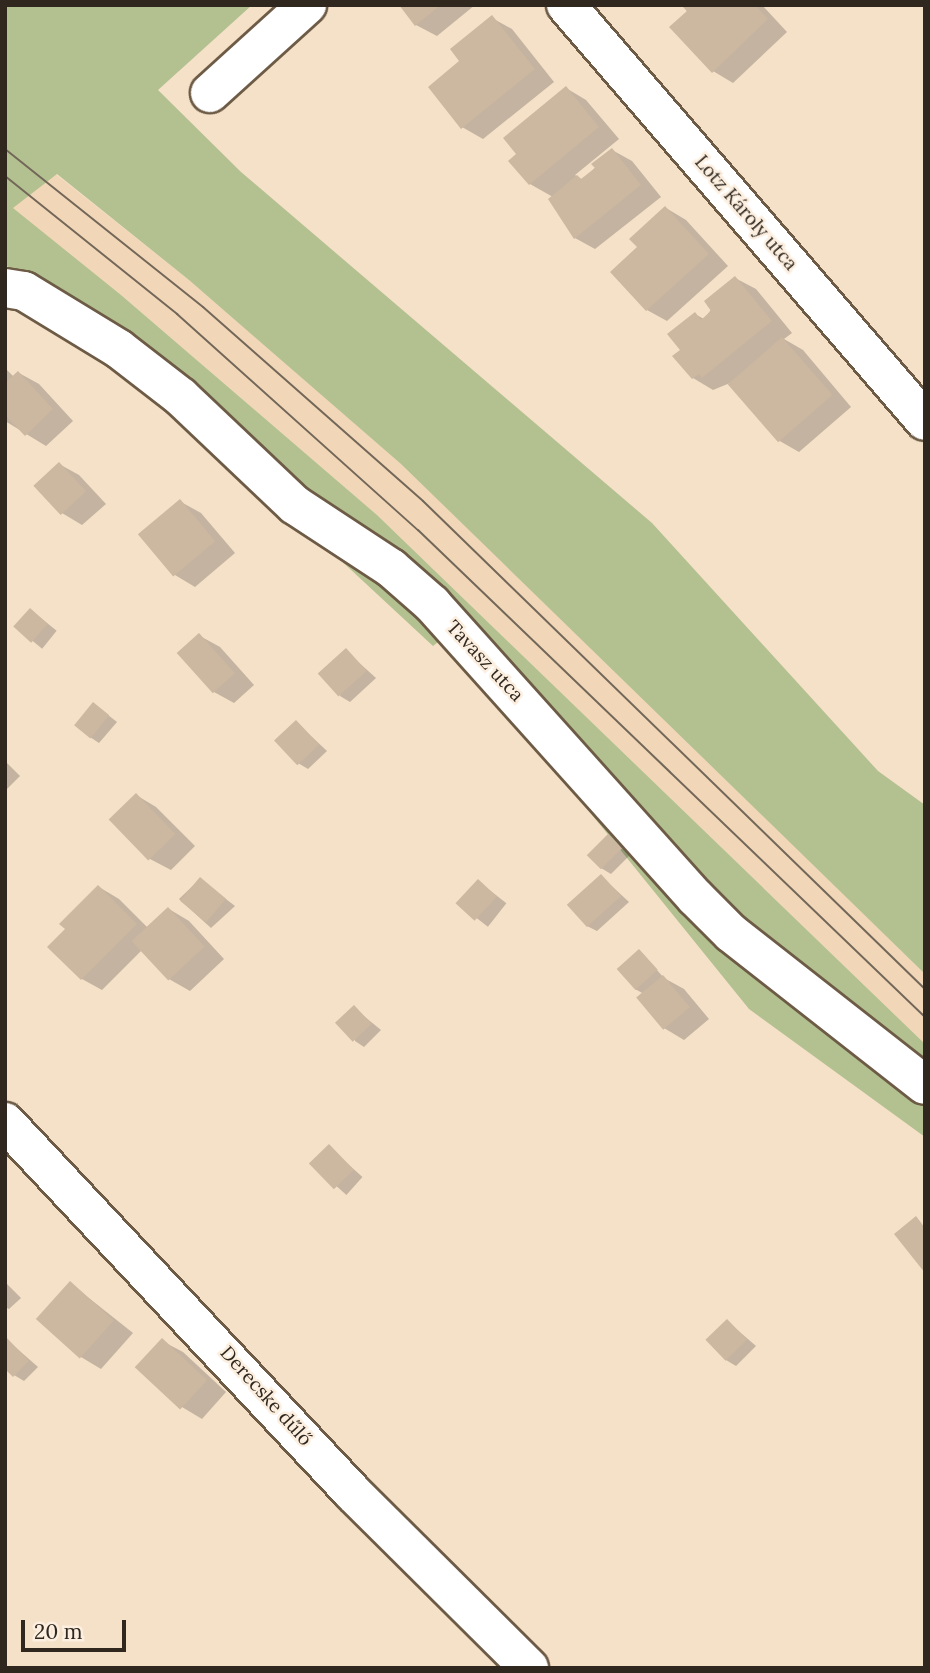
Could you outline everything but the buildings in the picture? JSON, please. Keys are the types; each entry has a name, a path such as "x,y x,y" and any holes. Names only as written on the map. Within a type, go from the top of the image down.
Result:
{"street":[{"path":"210,93 307,5"},
{"name":"Lotz Károly utca","path":"566,5 925,421"},
{"name":"Tavasz utca","path":"5,288 23,291 119,348 181,397 295,505 391,568 432,604 695,897 732,933 925,1085"},
{"name":"Derecske dűlő","path":"5,1122 353,1493 529,1668"}],"shaded area":[{"path":"5,134 189,280 401,464 925,974 925,1044 377,515 121,295 5,203"}],"green space":[{"path":"5,5 252,5 158,90 241,172 652,523 878,771 925,805 925,974 401,464 189,280 57,174 13,208 121,295 377,515 925,1044 925,1137 749,1009 551,764 438,642 433,646 56,296 5,265"}],"tram line":[{"path":"5,149 203,307 423,501 925,989"},
{"path":"5,176 177,314 418,530 925,1017"}]}
